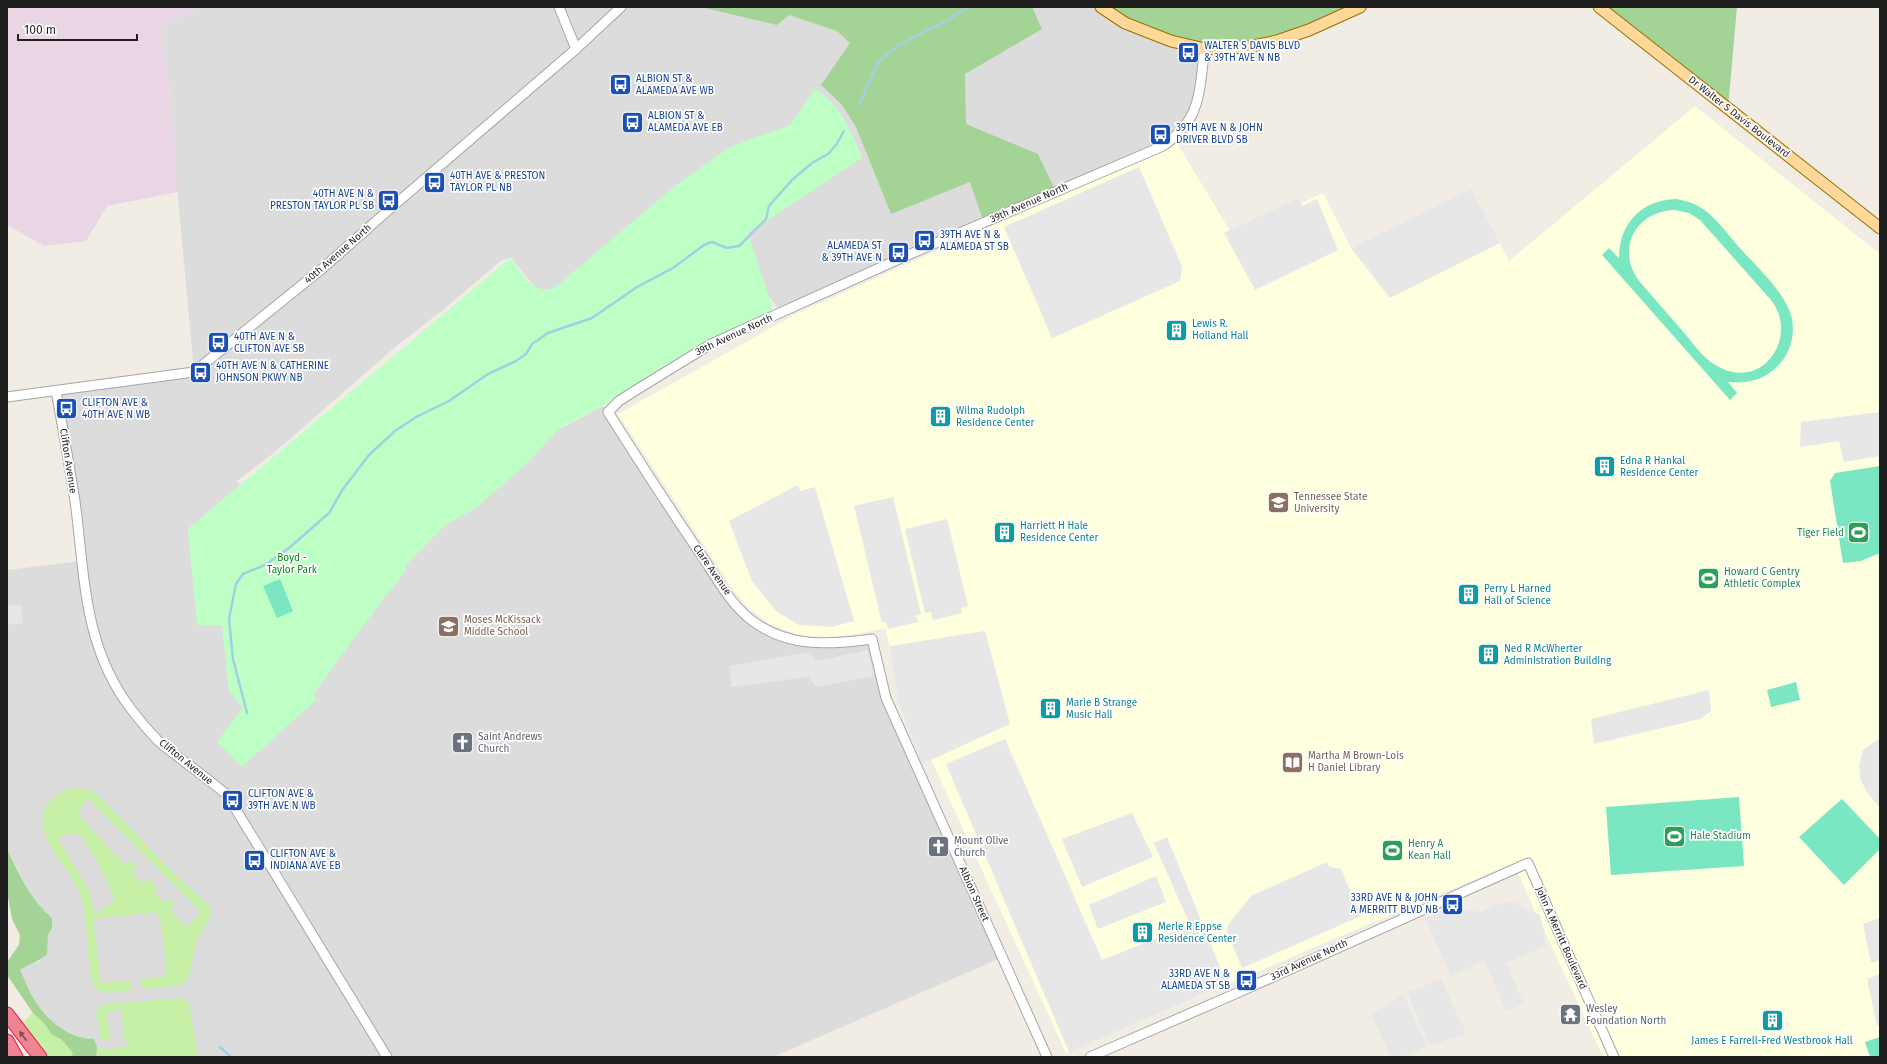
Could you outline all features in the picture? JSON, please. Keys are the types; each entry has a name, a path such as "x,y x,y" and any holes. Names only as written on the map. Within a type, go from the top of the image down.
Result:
{"highway":[{"path":"7,1014 40,1057"},
{"path":"7,1041 16,1057"}],"main road":[{"path":"1101,7 1125,24 1171,41 1205,49 1248,46 1277,41 1309,30 1360,7"},
{"name":"Dr Walter S Davis Boulevard","path":"1599,7 1880,228"}],"street":[{"path":"559,7 576,49"},
{"name":"40th Avenue North","path":"7,397 194,372 323,268 576,49 621,7"},
{"name":"39th Avenue North","path":"608,412 628,395 711,344 908,255 1163,146 1182,131 1194,113 1199,95 1205,49"},
{"name":"Clifton Avenue","path":"56,391 74,501 89,614 101,658 130,708 148,730 165,746 227,795 387,1057"},
{"name":"Clare Avenue","path":"608,412 678,522 726,592 750,619 778,634 803,642 827,644 872,639"},
{"name":"Albion Street","path":"872,639 886,698 1047,1057"},
{"name":"33rd Avenue North","path":"1090,1057 1237,994 1528,863"},
{"name":"John A Merritt Boulevard","path":"1528,863 1614,1057"}],"shaded area":[{"path":"7,7 204,7 160,25 171,98 178,192 107,206 86,241 44,246 7,225"},
{"path":"204,7 1101,7 1205,49 1199,95 1176,136 782,313 678,184 557,286 551,289 542,290 535,287 511,258 502,260 444,309 393,349 275,452 237,481 240,485 188,529 198,625 222,625 229,690 243,708 316,699 313,695 364,624 406,570 404,566 444,526 476,507 527,463 558,430 603,406 674,516 750,619 795,640 872,639 886,698 1003,957 773,1057 96,1057 97,1047 87,1039 71,1034 58,1027 34,1001 20,970 27,965 40,961 48,935 52,928 52,918 43,910 27,887 7,849 7,570 82,561 56,391 194,372 172,132 171,98 160,25"},
{"name":"Tennessee State University","path":"1695,106 1880,254 1880,1057 1603,1057 1513,863 1066,1053 912,718 897,674 885,628 853,635 825,637 799,635 769,624 748,607 734,591 618,414 796,314 1177,143 1233,236 1323,193 1351,248 1471,189 1509,261"},
{"path":"1139,167 1182,266 1180,281 1052,338 1004,227"},
{"path":"1471,189 1500,243 1390,298 1351,248"},
{"path":"1299,198 1302,206 1317,199 1338,250 1255,290 1224,233"},
{"path":"1880,412 1880,456 1844,462 1839,441 1800,447 1801,422"},
{"path":"798,485 800,491 815,487 854,621 832,627 799,625 776,611 752,581 729,521"},
{"path":"893,497 921,614 916,615 918,622 888,629 886,622 882,623 854,506"},
{"path":"947,519 968,606 961,608 962,613 933,620 931,612 925,613 905,529"},
{"path":"21,605 23,623 7,625 7,606"},
{"path":"985,631 1010,724 922,764 898,701 890,646"},
{"path":"868,650 874,676 817,687 808,677 731,687 730,666 809,652 818,661"},
{"path":"1709,690 1711,711 1700,719 1594,744 1591,719"},
{"path":"1880,738 1880,808 1867,792 1861,781 1859,765 1863,750"},
{"path":"1005,739 1102,960 1190,925 1154,843 1167,837 1227,984 1069,1052 946,764"},
{"path":"1132,813 1153,857 1082,887 1062,839"},
{"path":"1327,862 1329,867 1341,869 1361,916 1242,968 1227,932 1228,925 1251,896"},
{"path":"1156,876 1166,902 1098,929 1089,905"},
{"path":"1513,902 1540,915 1544,931 1545,946 1506,963 1524,1004 1506,1011 1485,961 1451,976 1425,918 1453,905 1458,908 1480,912 1500,903"},
{"path":"1880,918 1880,960 1871,963 1863,924"},
{"path":"1880,974 1880,1025 1877,1026 1867,979"},
{"path":"1441,979 1466,1033 1430,1046 1407,992"},
{"path":"1403,994 1427,1046 1404,1057 1391,1057 1371,1014"}],"green space":[{"path":"701,7 1032,7 1042,29 965,74 966,124 1038,154 1056,192 984,223 970,182 891,214 856,127 842,105 821,85 850,43 837,31 789,15 777,25"},
{"path":"1101,7 1360,7 1277,41 1184,44"},
{"path":"1599,7 1737,7 1728,109"},
{"name":"Boyd - Taylor Park","path":"815,89 832,103 844,119 862,158 748,233 773,310 695,347 603,406 567,424 558,430 527,463 476,508 444,526 405,566 406,570 364,624 313,695 317,699 242,767 217,742 243,708 229,690 222,625 197,625 188,529 510,258 523,276 534,286 547,290 554,288 678,184 730,147 790,125"},
{"path":"1676,199 1688,202 1704,209 1719,223 1775,287 1791,315 1793,336 1789,349 1782,361 1773,371 1761,378 1748,382 1728,382 1737,393 1730,400 1602,255 1609,248 1619,258 1623,235 1634,216 1652,204 1664,200","holes":["1675,210 1689,213 1700,220 1771,300 1779,314 1781,329 1779,343 1773,355 1763,365 1751,371 1737,373 1721,368 1706,358 1640,282 1633,270 1629,257 1630,245 1633,234 1640,225 1649,217 1661,212"]},
{"name":"Tiger Field","path":"1880,466 1880,553 1861,561 1843,563 1830,481 1835,473"},
{"path":"280,579 293,611 277,618 263,586"},
{"path":"1796,682 1800,700 1771,707 1767,690"},
{"path":"77,788 92,791 99,796 171,870 210,907 211,911 209,920 195,946 189,976 184,984 143,989 141,978 149,977 149,979 167,976 161,922 156,912 93,919 101,983 132,981 131,990 116,992 100,991 93,985 89,963 85,916 80,894 75,883 52,849 46,837 43,825 44,813 50,801 65,790","holes":["88,798 201,912 187,927 171,911 174,901 169,899 165,903 156,895 156,886 151,880 143,883 132,872 137,865 130,861 124,864 81,818 78,812","70,833 82,836 101,868 111,892 114,901 98,911 99,913 95,914 89,890 58,839 64,834"]},
{"name":"Hale Stadium","path":"1739,797 1744,866 1611,875 1606,807"},
{"path":"1842,799 1880,839 1880,849 1844,885 1799,837"},
{"path":"7,849 32,895 52,918 52,928 48,935 47,954 20,970 35,1001 53,1022 60,1028 76,1036 94,1039 97,1047 96,1057 71,1057 73,1053 62,1040 51,1034 45,1024 33,1013 7,975 7,962 19,945 20,935 12,919 7,892"},
{"path":"177,998 185,999 189,1003 198,1057 96,1057 97,1047 106,1050 128,1046 123,1034 122,1010 107,1012 110,1039 107,1041 101,1039 96,1012 101,1005"},
{"path":"33,1013 45,1024 51,1034 62,1040 73,1053 71,1057 48,1057 22,1023"},
{"path":"1880,1037 1880,1057 1870,1057 1865,1042"}],"waterway":[{"path":"859,105 878,62 899,45 945,22 968,7"},
{"path":"247,713 233,659 229,619 236,584 243,574 265,565 289,548 329,513 343,489 369,455 395,431 416,417 449,401 488,374 516,361 526,354 532,344 548,333 592,318 637,287 673,268 704,245 712,242 727,248 739,246 766,219 769,206 792,180 812,163 828,154 836,145 844,131"},
{"path":"220,1047 231,1057"}],"place":[{"name":"WALTER S DAVIS BLVD & 39TH AVE N NB","path":"1189,52"},
{"name":"ALBION ST & ALAMEDA AVE WB","path":"621,85"},
{"name":"ALBION ST & ALAMEDA AVE EB","path":"633,122"},
{"name":"39TH AVE N & JOHN DRIVER BLVD SB","path":"1161,134"},
{"name":"40TH AVE & PRESTON TAYLOR PL NB","path":"434,182"},
{"name":"40TH AVE N & PRESTON TAYLOR PL SB","path":"389,200"},
{"name":"39TH AVE N & ALAMEDA ST SB","path":"924,241"},
{"name":"ALAMEDA ST & 39TH AVE N","path":"898,252"},
{"name":"Lewis R. Holland Hall","path":"1176,330"},
{"name":"40TH AVE N & CLIFTON AVE SB","path":"218,343"},
{"name":"40TH AVE N & CATHERINE JOHNSON PKWY NB","path":"200,372"},
{"name":"CLIFTON AVE & 40TH AVE N WB","path":"67,409"},
{"name":"Wilma Rudolph Residence Center","path":"941,417"},
{"name":"Edna R Hankal Residence Center","path":"1604,467"},
{"name":"Tennessee State University","path":"1278,503"},
{"name":"Harriett H Hale Residence Center","path":"1004,532"},
{"name":"Tiger Field","path":"1859,533"},
{"name":"Howard C Gentry Athletic Complex","path":"1708,578"},
{"name":"Perry L Harned Hall of Science","path":"1469,595"},
{"name":"Moses McKissack Middle School","path":"449,626"},
{"name":"Ned R McWherter Administration Building","path":"1489,655"},
{"name":"Marie B Strange Music Hall","path":"1050,709"},
{"name":"Saint Andrews Church","path":"462,743"},
{"name":"Martha M Brown-Lois H Daniel Library","path":"1293,762"},
{"name":"CLIFTON AVE & 39TH AVE N WB","path":"233,800"},
{"name":"Hale Stadium","path":"1675,836"},
{"name":"Mount Olive Church","path":"939,847"},
{"name":"Henry A Kean Hall","path":"1393,850"},
{"name":"CLIFTON AVE & INDIANA AVE EB","path":"255,860"},
{"name":"33RD AVE N & JOHN A MERRITT BLVD NB","path":"1453,904"},
{"name":"Merle R Eppse Residence Center","path":"1142,933"},
{"name":"33RD AVE N & ALAMEDA ST SB","path":"1246,980"},
{"name":"Wesley Foundation North","path":"1570,1015"},
{"name":"James E Farrell-Fred Westbrook Hall","path":"1772,1021"}]}
